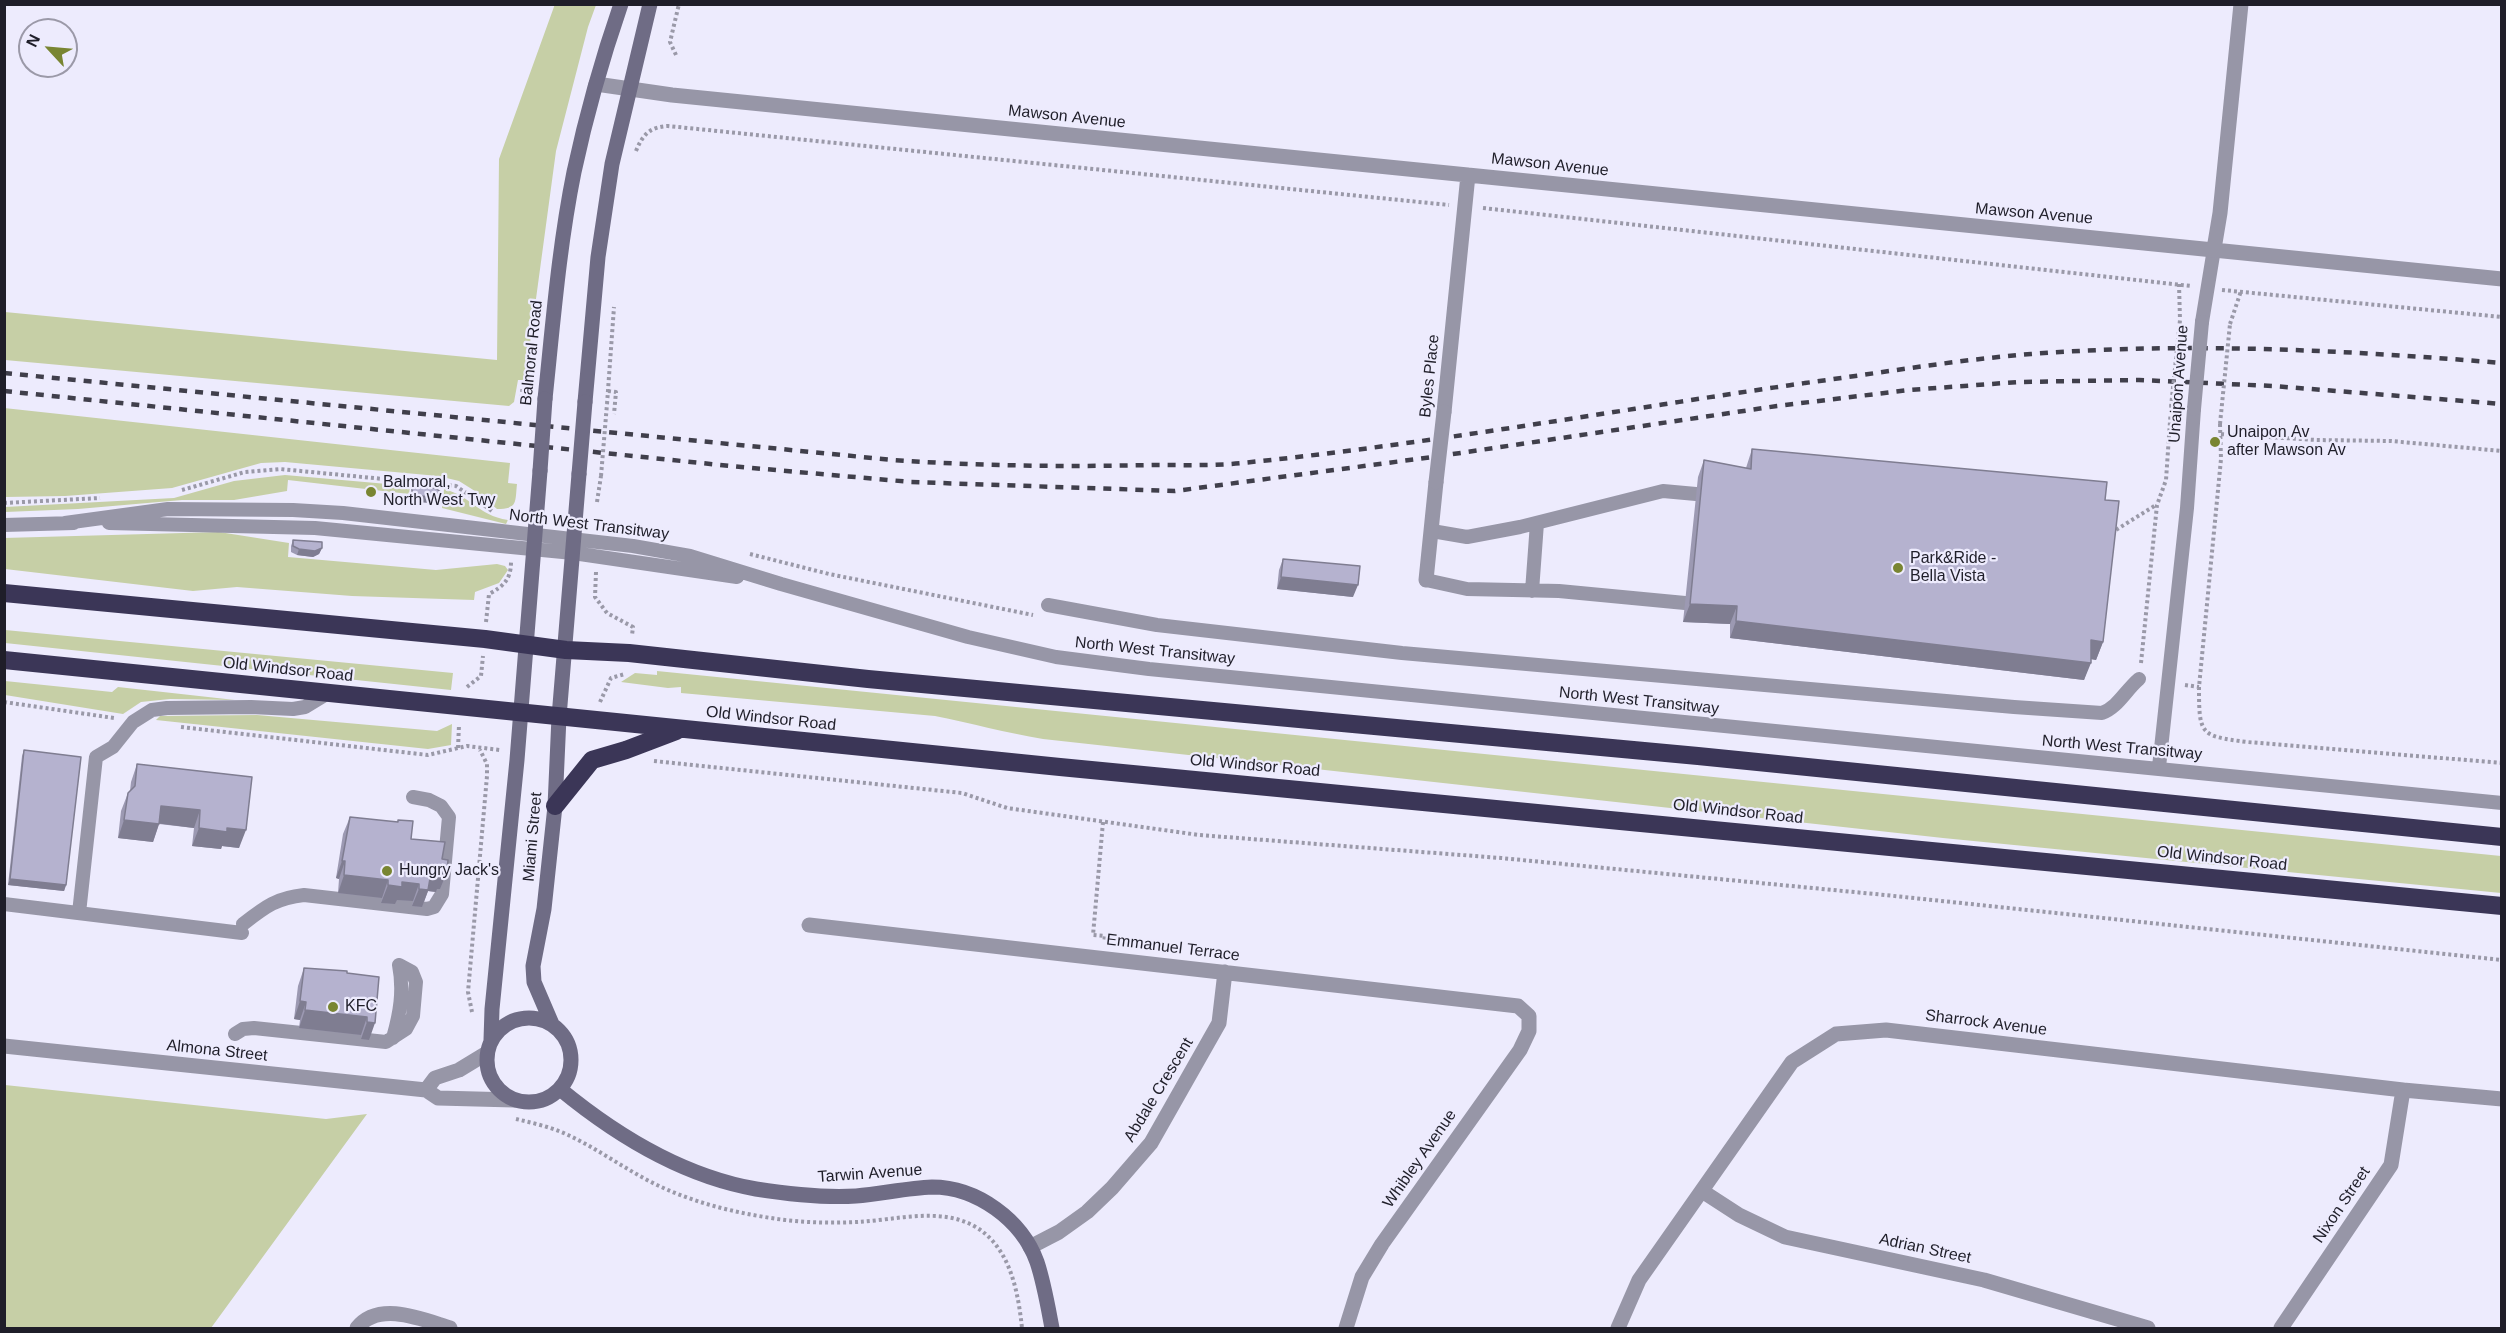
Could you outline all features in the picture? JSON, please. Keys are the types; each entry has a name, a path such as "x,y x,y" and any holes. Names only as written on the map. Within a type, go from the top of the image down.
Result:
{"highway":[{"path":"4,593 526,644 566,650 629,653 868,679 1734,759 2502,837"},
{"name":"Old Windsor Road","path":"4,660 680,729 2502,906"},
{"path":"555,806 592,760 626,750 680,729"}],"street":[{"name":"Balmoral Road","path":"520,713 545,399 557,284 574,172 596,84 621,4"},
{"path":"566,650 585,402 600,245 612,164 650,4"},
{"name":"Unaipon Avenue","path":"2214,249 2220,213 2241,4"},
{"name":"Mawson Avenue","path":"596,84 2502,279"},
{"name":"Byles Place","path":"1426,580 1468,175"},
{"name":"Miami Street","path":"552,1024 534,982 533,966 544,909 555,806 566,650"},
{"name":"Miami Street","path":"489,1047 520,713"},
{"name":"Emmanuel Terrace","path":"808,925 1502,1003 1518,1006 1529,1016"},
{"name":"Abdale Crescent","path":"1030,1247 1059,1232 1087,1212 1152,1143 1219,1023 1225,972"},
{"name":"Whibley Avenue","path":"1346,1329 1362,1277 1382,1244 1520,1050 1529,1031 1529,1016"},
{"path":"426,1090 435,1078 459,1070 489,1047 499,1029 510,1021 523,1017 538,1018 552,1024 563,1034 570,1047 572,1062 568,1077 560,1089 550,1097 538,1102 514,1100 503,1093 493,1082 487,1068 489,1047"},
{"name":"Sharrock Avenue","path":"1618,1329 1639,1280 1792,1062 1836,1034 1886,1030 2403,1090 2502,1099"},
{"name":"Almona Street","path":"4,1046 426,1090 438,1098 514,1100"},
{"name":"Tarwin Avenue","path":"560,1089 615,1132 673,1163 702,1175 757,1189 811,1196 854,1196 933,1187 949,1189 986,1202 1003,1214 1020,1231 1030,1247 1042,1282 1052,1329"},
{"name":"Nixon Street","path":"2281,1329 2391,1165 2403,1090"},
{"name":"Adrian Street","path":"1702,1191 1739,1215 1785,1237 1984,1280 2148,1329"},
{"path":"358,1327 376,1317 399,1313 450,1329"}],"lane":[{"name":"Unaipon Avenue","path":"2159,767 2187,508 2202,322 2214,249"},
{"path":"1432,531 1467,537 1537,523 1663,491 1696,494"},
{"name":"North West Transitway","path":"4,525 65,523 168,509 343,513 534,542 690,556 781,585 968,637 1056,657 1149,669 1971,751 2159,767 2502,803"},
{"path":"1532,591 1537,523"},
{"path":"1426,580 1467,589 1559,591 1685,603"},
{"path":"1048,605 1157,625 1402,653 2102,713 2114,708 2125,691 2139,679"},
{"path":"79,913 96,756 113,747 133,722 152,710 167,708 292,709 305,707 328,693"},
{"path":"4,904 243,928 270,903 287,897 304,896 427,909 434,907 442,894 449,817 441,806 429,800 413,797"},
{"path":"235,1034 243,1029 254,1028 378,1042 393,1038 406,1029 413,1016 416,982 412,972 399,965"}],"path":[{"path":"676,56 670,42 679,4"},
{"path":"634,160 644,135 655,127 668,126 2169,282"},
{"path":"2139,679 2157,505 2166,480 2180,320 2179,284"},
{"path":"2502,317 2241,291 2230,324 2220,424 2222,459 2199,687 2199,717 2204,730 2214,738 2502,763"},
{"path":"596,513 615,298"},
{"path":"521,404 523,383 532,384"},
{"path":"608,391 616,392 614,414"},
{"path":"2221,434 2316,440 2391,441 2502,451"},
{"path":"175,492 244,472 280,469 430,481 456,486 495,512"},
{"path":"4,503 105,498"},
{"path":"2111,533 2157,505"},
{"path":"488,601 489,594 499,589 508,580 512,553"},
{"path":"596,571 595,597 607,614 633,627"},
{"path":"611,678 627,673"},
{"path":"462,690 481,676"},
{"path":"4,702 133,722"},
{"path":"458,748 459,724"},
{"path":"170,726 428,755 458,748 475,747 490,750"},
{"path":"473,1021 468,992 487,776 487,764 480,749"},
{"path":"642,760 962,793 1007,808 1198,835 1501,858 1873,894 2502,960"},
{"path":"1101,957 1105,936 1093,935 1103,822"}],"green space":[{"path":"555,4 596,5 588,27 556,151 525,380 518,380 514,402 509,406 5,360 5,312 497,360 499,159"},
{"path":"4,408 510,463 508,483 517,484 515,500 509,508 497,509 459,481 438,476 285,462 261,463 172,488 65,496 5,497"},
{"path":"285,475 410,486 409,494 288,480 287,491 234,500 182,500 78,509 5,512 5,507 174,498 234,481"},
{"path":"444,489 461,496 497,518 508,520 506,524 442,508"},
{"path":"219,532 289,543 288,557 436,570 497,564 505,566 508,570 499,583 475,592 474,600 352,596 237,587 193,591 5,569 4,538"},
{"path":"5,630 453,673 451,690 5,643"},
{"path":"657,671 2501,856 2501,893 1943,838 1043,739 935,716 681,693 681,687 668,688 621,682 635,673 657,675"},
{"path":"5,681 112,692 118,687 235,700 170,699 141,702 123,714 5,695"},
{"path":"257,715 437,731 452,724 451,745 428,749 156,720 160,716"},
{"path":"5,1085 326,1119 367,1114 211,1328 5,1328"}],"building":[{"name":"Park&Ride - Bella Vista","path":"1752,449 2107,482 2105,500 2119,501 2103,642 2091,640 2091,663 1736,621 1737,606 1690,604 1704,460 1751,469"},
{"path":"435,488 441,492 440,498 412,495 412,489"},
{"path":"293,540 322,542 322,548 315,551 299,549 293,546"},
{"path":"1283,559 1360,566 1358,585 1281,577"},
{"path":"24,750 81,757 66,885 10,879"},
{"path":"137,764 252,777 246,830 227,828 227,832 199,828 200,810 161,806 159,824 124,820 128,793 135,786"},
{"name":"Hungry Jack's","path":"350,817 398,822 398,820 413,821 411,839 445,842 442,859 448,860 447,872 431,873 428,890 419,889 419,884 402,882 402,887 388,885 388,880 344,875 345,861 342,861"},
{"path":"304,968 347,971 347,973 379,977 375,1023 367,1022 367,1017 305,1010 306,1002 300,1001"}],"railway":[{"path":"4,373 893,460 990,465 1087,466 1220,465 1312,455 1918,367 2031,354 2090,350 2266,349 2384,354 2502,363"},
{"path":"4,391 730,466 911,482 1175,491 1440,456 1777,406 1909,390 2018,382 2139,380 2273,386 2502,404"}],"place":[{"name":"Unaipon Av after Mawson Av","path":"2215,442"},
{"name":"Balmoral, North West Twy","path":"371,492"},
{"name":"Park&Ride - Bella Vista","path":"1898,568"},
{"name":"Hungry Jack's","path":"387,871"},
{"name":"KFC","path":"333,1007"}]}
